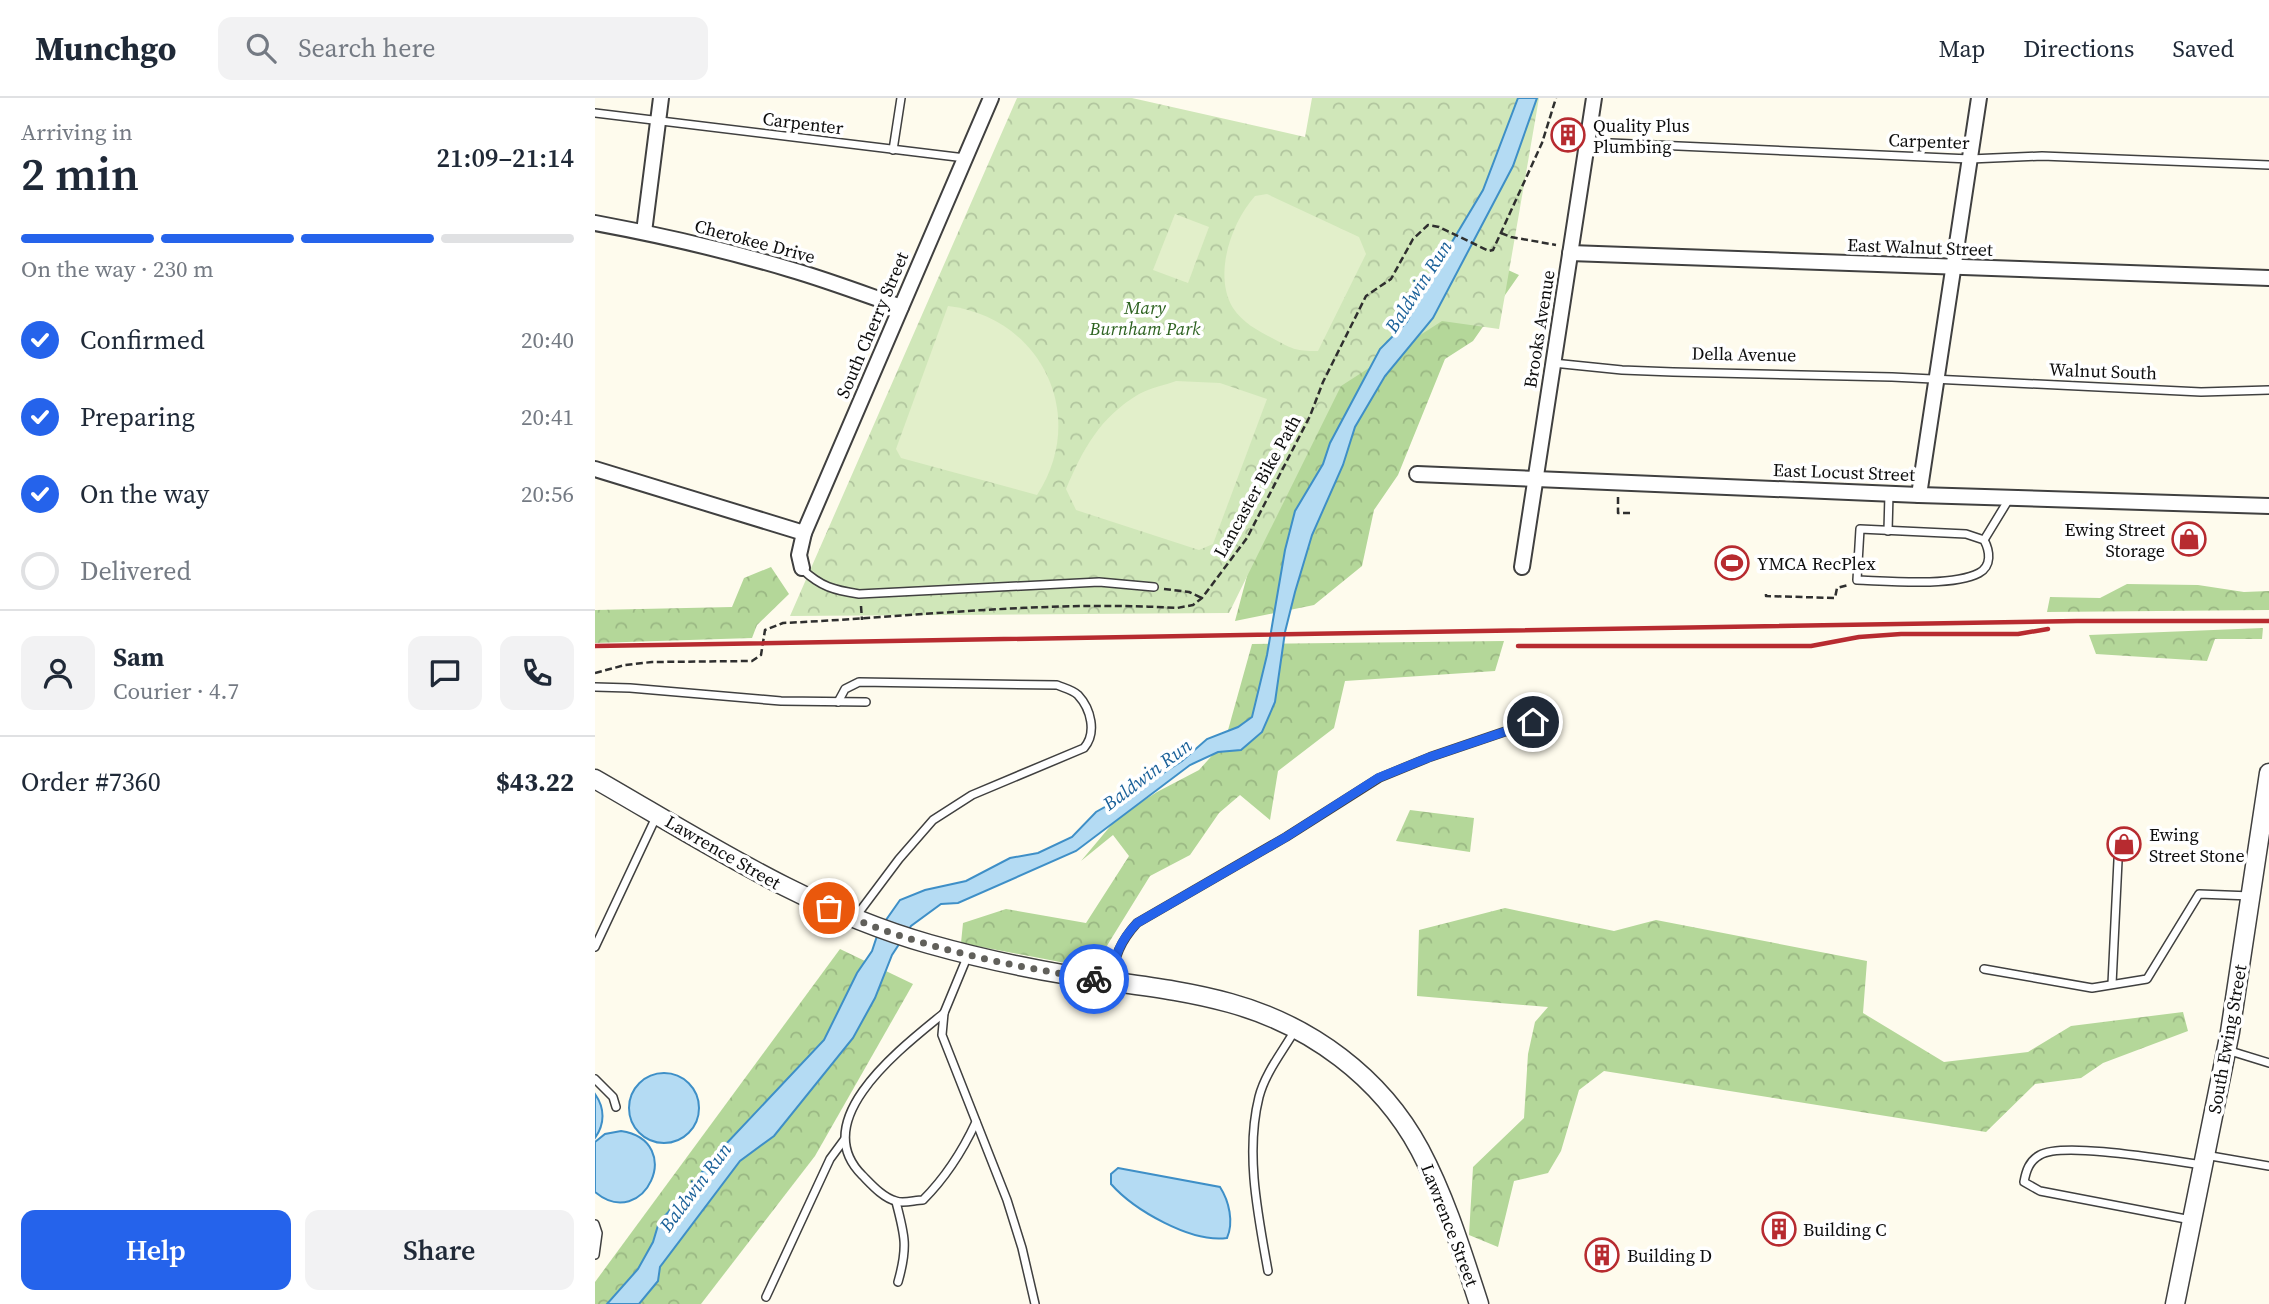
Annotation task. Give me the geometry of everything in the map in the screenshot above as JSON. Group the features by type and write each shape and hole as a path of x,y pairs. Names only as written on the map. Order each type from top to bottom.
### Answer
{"street":[{"path":"644,232 661,98"},
{"name":"South Cherry Street","path":"802,568 799,555 804,533 991,98"},
{"name":"Brooks Avenue","path":"1522,567 1594,98"},
{"path":"1919,495 1979,98"},
{"name":"Cherokee Drive","path":"595,223 644,232 792,270 901,307"},
{"name":"East Walnut Street","path":"1571,250 2269,278"},
{"path":"595,469 804,533"},
{"name":"East Locust Street","path":"1417,474 1919,495 2269,506"},
{"name":"Lawrence Street","path":"595,779 729,858 788,889 861,922 927,944 999,963 1172,990 1230,1003 1296,1029 1349,1063 1382,1095 1420,1148 1439,1189 1479,1304"},
{"name":"South Ewing Street","path":"2175,1304 2227,1050 2265,829 2268,781"}],"lane":[{"path":"893,150 901,98"},
{"name":"Carpenter","path":"595,113 965,158"},
{"name":"Carpenter","path":"1588,142 1970,159 2042,156 2269,165"},
{"name":"Della Avenue","path":"1552,363 1622,370 1892,377 1935,381"},
{"name":"Walnut South","path":"1935,381 2201,391 2269,390"},
{"path":"1888,531 1889,493"},
{"path":"1984,540 2010,496"},
{"path":"1860,529 1966,534 1984,540 1990,550 1988,563 1980,573 1953,579 1857,580 1860,529"},
{"path":"802,568 815,582 835,591 859,594 1099,582 1154,587"},
{"path":"838,702 845,689 859,682 1057,685 1076,693 1084,704 1093,731 1091,741 1084,748 972,795 933,820 899,859 861,922"},
{"path":"595,687 781,701 866,702"},
{"path":"1110,982 1117,951 1137,923 1286,837 1378,778 1533,722"},
{"path":"595,947 657,815"},
{"path":"2112,984 2119,839"},
{"path":"1984,969 2092,988 2147,979 2199,894 2252,896"},
{"path":"968,955 944,1013 942,1035 1007,1199 1035,1304"},
{"path":"766,1297 830,1159 843,1140 848,1118 873,1076 944,1013"},
{"path":"1268,1270 1255,1175 1255,1121 1263,1086 1296,1029"},
{"path":"2227,1050 2269,1063"},
{"path":"595,1079 613,1097 617,1107"},
{"path":"843,1140 852,1165 875,1188 897,1202 923,1200 962,1152 977,1122"},
{"path":"2192,1220 2040,1191 2024,1182 2027,1167 2041,1154 2061,1151 2269,1166"},
{"path":"897,1202 906,1241 905,1258 898,1282"},
{"path":"595,1224 598,1233 595,1255"}],"path":[{"name":"Lancaster Bike Path","path":"1202,598 1247,538 1267,502 1366,296 1391,279 1413,239 1428,225 1439,227 1489,251 1496,246 1542,143 1556,98"},
{"path":"1501,233 1571,250"},
{"path":"1618,498 1618,513 1633,513"},
{"path":"1766,594 1835,598 1837,588 1846,587 1857,580"},
{"path":"1154,587 1189,592 1202,598"},
{"path":"859,594 862,620"},
{"path":"595,673 625,665 652,662 752,661 761,655 764,632 771,626 783,623 1074,607 1186,608 1202,598"}],"green space":[{"name":"Mary Burnham Park","path":"1017,98 1132,98 1305,137 1312,98 1539,98 1499,329 1442,321 1341,386 1229,613 790,616"},
{"path":"1267,194 1359,237 1366,254 1318,351 1294,349 1256,329 1237,313 1227,295 1225,265 1232,235 1246,207 1255,196"},
{"path":"1175,214 1209,227 1188,283 1153,270"},
{"path":"1429,234 1519,275 1473,341 1445,359 1398,475 1374,510 1362,566 1314,605 1235,621 1256,542 1365,317"},
{"path":"948,306 981,314 1008,329 1031,350 1047,375 1056,403 1058,434 1052,465 1037,495 901,458 896,449"},
{"path":"1176,381 1220,383 1267,399 1213,544 1199,550 1076,510 1066,489 1086,447 1114,413 1139,394"},
{"path":"771,567 789,594 757,625 752,638 595,643 595,610 732,607 744,578"},
{"path":"2127,584 2198,585 2244,592 2269,591 2269,610 2047,612 2050,597 2100,598"},
{"path":"2263,628 2262,639 2215,639 2207,661 2096,654 2089,635"},
{"path":"1504,641 1495,671 1345,681 1334,728 1278,771 1270,820 1240,795 1219,813 1190,855 1150,876 1100,957 1081,966 961,943 963,923 1006,909 1086,923 1129,856 1113,835 1081,861 1118,817 1199,770 1225,741 1252,644"},
{"path":"1410,810 1474,818 1470,852 1396,841"},
{"path":"1505,908 1614,931 1656,920 1867,961 1863,1013 1944,1062 2028,1052 2071,1026 2183,1012 2188,1031 2103,1063 2081,1078 2035,1084 1986,1132 1604,1071 1579,1090 1561,1151 1548,1173 1514,1181 1498,1247 1469,1235 1473,1167 1524,1118 1528,1054 1535,1022 1548,1007 1417,996 1419,930"},
{"path":"840,949 913,984 815,1156 701,1304 595,1304 595,1282"}],"water":[{"name":"Baldwin Run","path":"1518,98 1537,98 1513,166 1433,318 1385,376 1355,427 1343,465 1312,535 1285,632 1275,702 1262,732 1241,750 1218,752 1190,765 1076,851 958,903 941,904 911,926 892,955 875,998 853,1038 774,1136 740,1161 660,1267 658,1281 639,1304 607,1304 638,1269 653,1242 659,1222 690,1189 709,1162 824,1040 857,973 872,951 879,930 900,900 925,890 966,881 1010,858 1038,853 1072,837 1096,812 1182,761 1207,739 1238,727 1252,717 1295,511 1323,464 1330,443 1380,349 1407,322 1483,190"},
{"path":"671,1073 684,1079 693,1088 697,1094 697,1122 689,1133 678,1141 657,1143 639,1133 631,1122 629,1101 639,1083 650,1075"},
{"path":"595,1094 603,1116 595,1138"},
{"path":"621,1131 641,1138 652,1151 655,1166 651,1181 642,1193 629,1201 613,1202 595,1192 595,1142 605,1134"},
{"path":"1118,1168 1220,1187 1230,1212 1227,1238 1197,1235 1148,1214 1111,1184 1111,1174"}],"railway":[{"path":"595,646 2077,621 2269,621"},
{"path":"1518,646 1811,646 1859,637 1901,634 2018,634 2048,629"}],"way so far":[{"path":"829,908 869,925 927,944 999,963 1094,979"}],"place":[{"name":"Quality Plus Plumbing","path":"1568,135"},
{"name":"Ewing Street Storage","path":"2189,539"},
{"name":"YMCA RecPlex","path":"1732,563"},
{"name":"Ewing Street Stone","path":"2124,844"},
{"name":"Building C","path":"1779,1229"},
{"name":"Building D","path":"1602,1255"}],"route":[{"path":"1094,979 1110,982 1117,951 1137,923 1286,837 1378,778 1533,722"}]}
